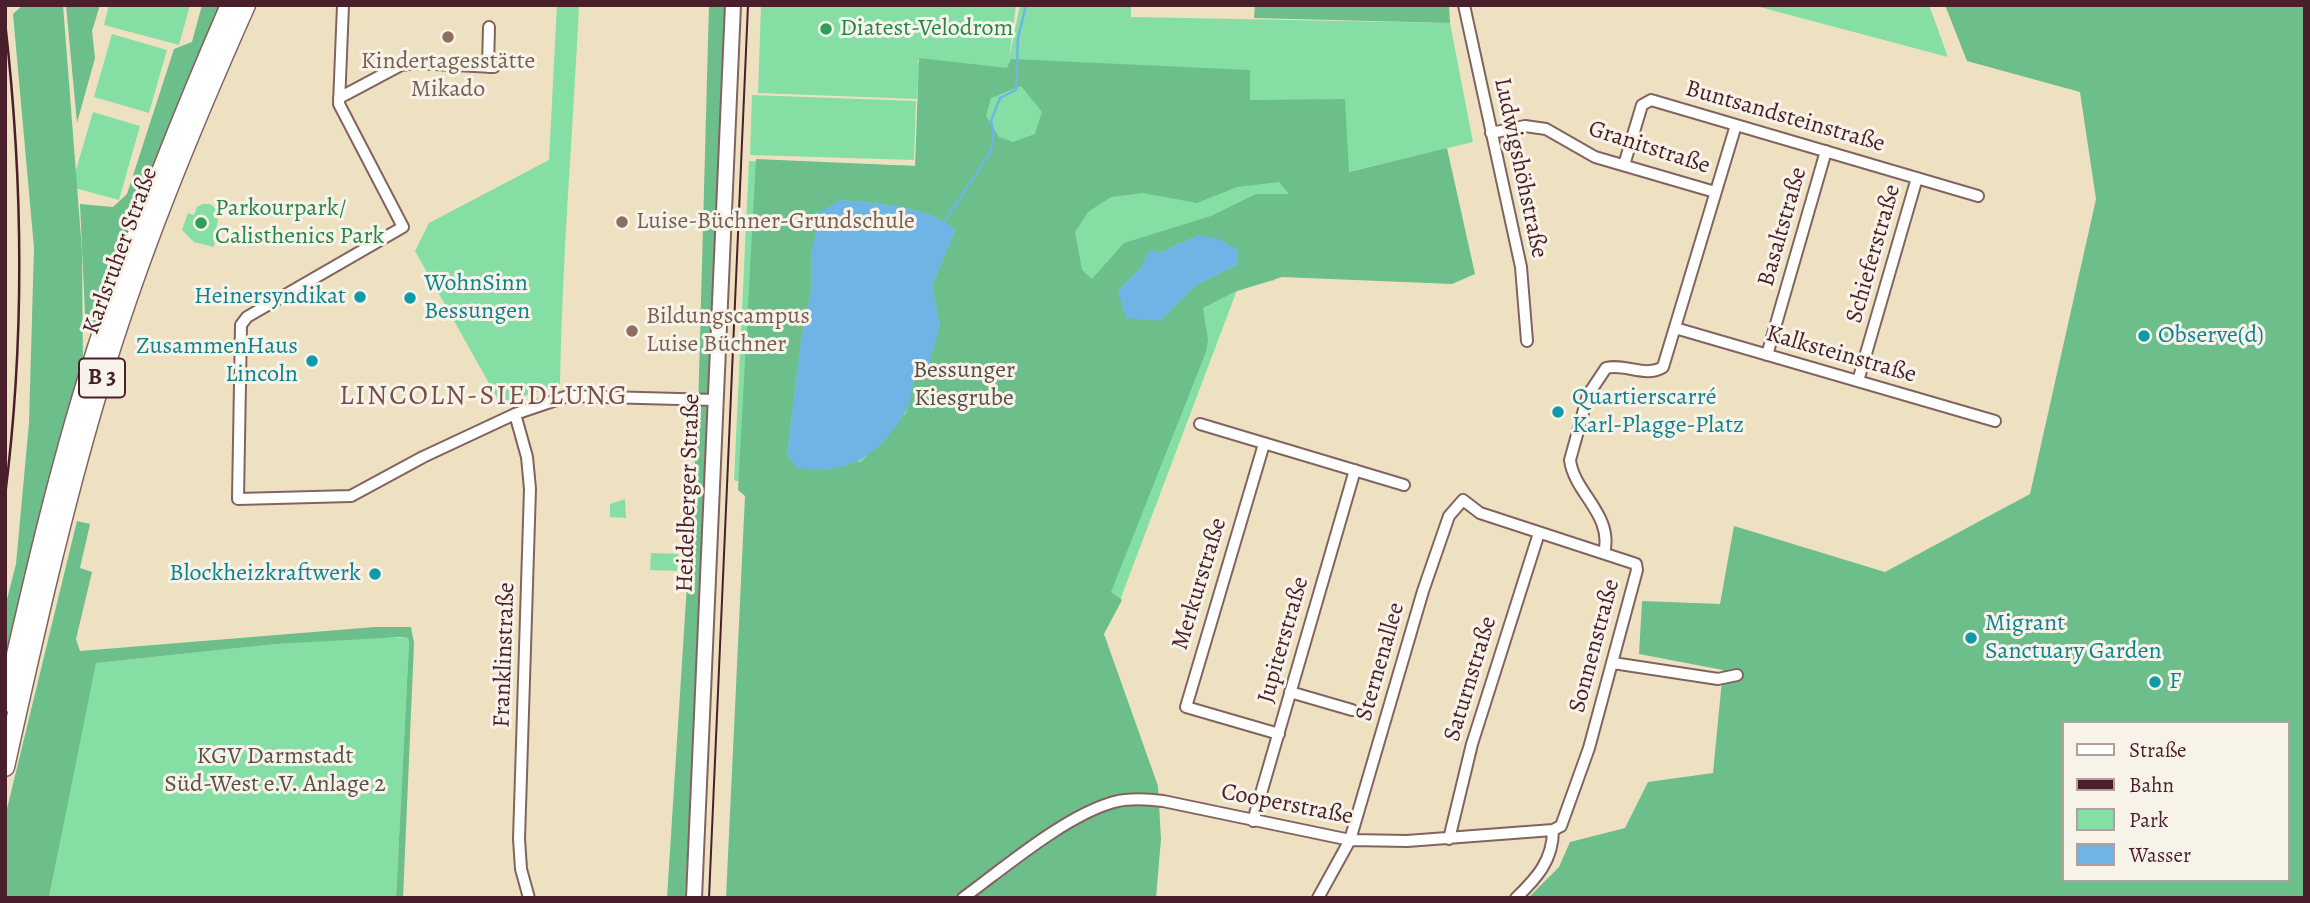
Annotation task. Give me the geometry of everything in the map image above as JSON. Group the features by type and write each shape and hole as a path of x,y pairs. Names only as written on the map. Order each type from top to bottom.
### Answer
{"main road":[{"name":"Karlsruher Straße","path":"5,703 42,545 102,334 174,134 230,5"},
{"name":"Karlsruher Straße","path":"5,767 53,562 99,389 159,213 246,5"}],"street":[{"path":"343,5 339,104 403,227 247,317 241,325 238,499 351,496 423,457 515,414 568,396 715,400"},
{"name":"Heidelberger Straße","path":"694,898 715,400 722,308 733,5"},
{"name":"Ludwigshöhstraße","path":"1464,5 1521,267 1527,341"},
{"path":"339,98 401,65 415,63 491,67 489,27"},
{"name":"Buntsandsteinstraße","path":"1624,165 1645,100 1978,196"},
{"path":"1604,553 1606,544 1603,526 1594,504 1571,469 1570,460 1588,395 1606,369 1626,366 1650,371 1663,367 1735,125"},
{"name":"Granitstraße","path":"1490,133 1525,126 1546,129 1585,153 1715,192"},
{"name":"Basaltstraße","path":"1767,355 1826,151"},
{"name":"Schieferstraße","path":"1858,381 1917,178"},
{"name":"Kalksteinstraße","path":"1675,328 1995,421"},
{"name":"Franklinstraße","path":"515,414 527,457 531,500 519,839 521,869 529,898"},
{"path":"1200,424 1404,485"},
{"name":"Merkurstraße","path":"1264,444 1185,707 1279,734"},
{"name":"Jupiterstraße","path":"1253,821 1355,470"},
{"name":"Sonnenstraße","path":"1464,500 1480,513 1632,561 1637,569 1613,663 1567,814 1561,826 1553,830"},
{"name":"Sternenallee","path":"1318,898 1350,841 1423,591 1449,516 1464,500"},
{"name":"Saturnstraße","path":"1448,839 1472,744 1539,533"},
{"path":"1613,663 1718,679 1737,675"},
{"path":"1290,692 1352,710"},
{"name":"Cooperstraße","path":"963,898 1031,848 1084,815 1114,802 1142,799 1163,801 1350,841 1448,839 1553,830"},
{"path":"1516,898 1542,873 1553,842 1553,830"}],"green space":[{"path":"23,5 63,5 82,251 83,370 43,503 5,669 5,607 16,564 29,423 34,248 13,14"},
{"path":"66,5 100,5 92,31 95,58 77,123"},
{"path":"109,5 190,5 179,45 104,25"},
{"path":"202,5 221,5 154,163 96,324 85,314 80,204 113,207 127,194 174,49 192,42"},
{"path":"557,5 579,5 565,242 560,385 500,403 415,251 429,223 549,160"},
{"path":"709,5 725,5 704,550 685,898 667,898 698,411"},
{"name":"Bessunger Kiesgrube","path":"761,5 1016,5 1009,59 1020,5 1131,5 1131,17 1450,23 1473,142 1348,172 1272,182 1279,182 1291,194 1272,194 1275,280 1237,290 1119,603 734,480 749,161 918,166 919,65 917,99 758,93","holes":["919,58 1005,75 918,63"]},
{"path":"1255,5 1449,5 1450,23 1254,18"},
{"path":"1752,5 1929,5 1948,57"},
{"path":"1945,5 2305,5 2305,898 1528,898 1559,867 1570,842 1625,828 1648,782 1713,773 1723,670 1639,654 1642,601 1720,604 1734,526 1885,572 2030,494 2096,199 2080,92 1967,61"},
{"path":"112,34 167,50 149,113 94,97"},
{"path":"919,58 1007,68 1011,59 1250,70 1250,100 1345,99 1349,172 1447,148 1475,274 1452,284 1282,277 1234,292 1203,308 1208,340 1206,352 1111,592 1122,600 1104,634 1158,786 1161,839 1156,898 726,898 745,496 738,490 756,159 915,166","holes":["1021,86 1042,112 1035,134 1013,142 999,137 986,116 991,98","1279,182 1289,194 1256,194 1211,216 1124,243 1092,279 1082,270 1075,232 1088,212 1111,197 1143,193 1197,203 1237,187","841,200 918,211 933,216 955,231 932,286 940,326 916,373 906,413 861,462 787,455 801,340 811,291 811,253","1199,235 1238,264 1195,286 1160,321 1118,291 1140,269 1150,250 1159,253"]},
{"path":"752,95 916,101 914,160 750,155"},
{"path":"93,112 140,126 119,200 71,187"},
{"name":"Parkourpark/ Calisthenics Park","path":"210,204 219,211 214,247 194,242 182,230 188,213 194,215 197,207"},
{"path":"625,499 626,518 610,517 610,504"},
{"path":"77,521 90,524 80,568 92,572 76,639 80,651 375,627 411,627 414,643 403,898 396,898 409,643 408,638 400,637 276,644 96,663 49,897 52,898 5,898 5,817"},
{"path":"651,553 678,554 677,571 650,570"},
{"name":"KGV Darmstadt Süd-West e.V. Anlage 2","path":"375,637 408,638 409,644 396,898 49,897 95,663 276,644"}],"water":[{"path":"840,200 918,211 933,216 955,231 932,286 940,326 929,365 916,373 906,410 883,442 872,452 846,466 815,470 797,468 787,455 801,340 811,291 811,253 820,212"},
{"path":"1199,235 1219,239 1238,250 1238,264 1195,286 1160,321 1126,318 1118,291 1140,269 1150,250 1159,253"}],"waterway":[{"path":"946,220 991,151 994,133 991,121 1000,98 1016,90 1018,38 1026,5"}],"tram line":[{"path":"709,898 748,5"}],"railway":[{"path":"5,22 15,140 19,259 16,378 5,496"}],"place":[{"name":"Diatest-Velodrom","path":"826,29"},
{"name":"Kindertagesstätte Mikado","path":"448,37"},
{"name":"Luise-Büchner-Grundschule","path":"622,222"},
{"name":"Parkourpark/ Calisthenics Park","path":"201,223"},
{"name":"Heinersyndikat","path":"360,297"},
{"name":"WohnSinn Bessungen","path":"410,298"},
{"name":"Bildungscampus Luise Büchner","path":"632,331"},
{"name":"Observe(d)","path":"2144,336"},
{"name":"ZusammenHaus Lincoln","path":"312,361"},
{"name":"Quartierscarré Karl-Plagge-Platz","path":"1558,412"},
{"name":"Blockheizkraftwerk","path":"375,574"},
{"name":"Migrant Sanctuary Garden","path":"1971,638"},
{"name":"F","path":"2155,682"}],"district":[{"name":"LINCOLN-SIEDLUNG","path":"484,397"}]}
